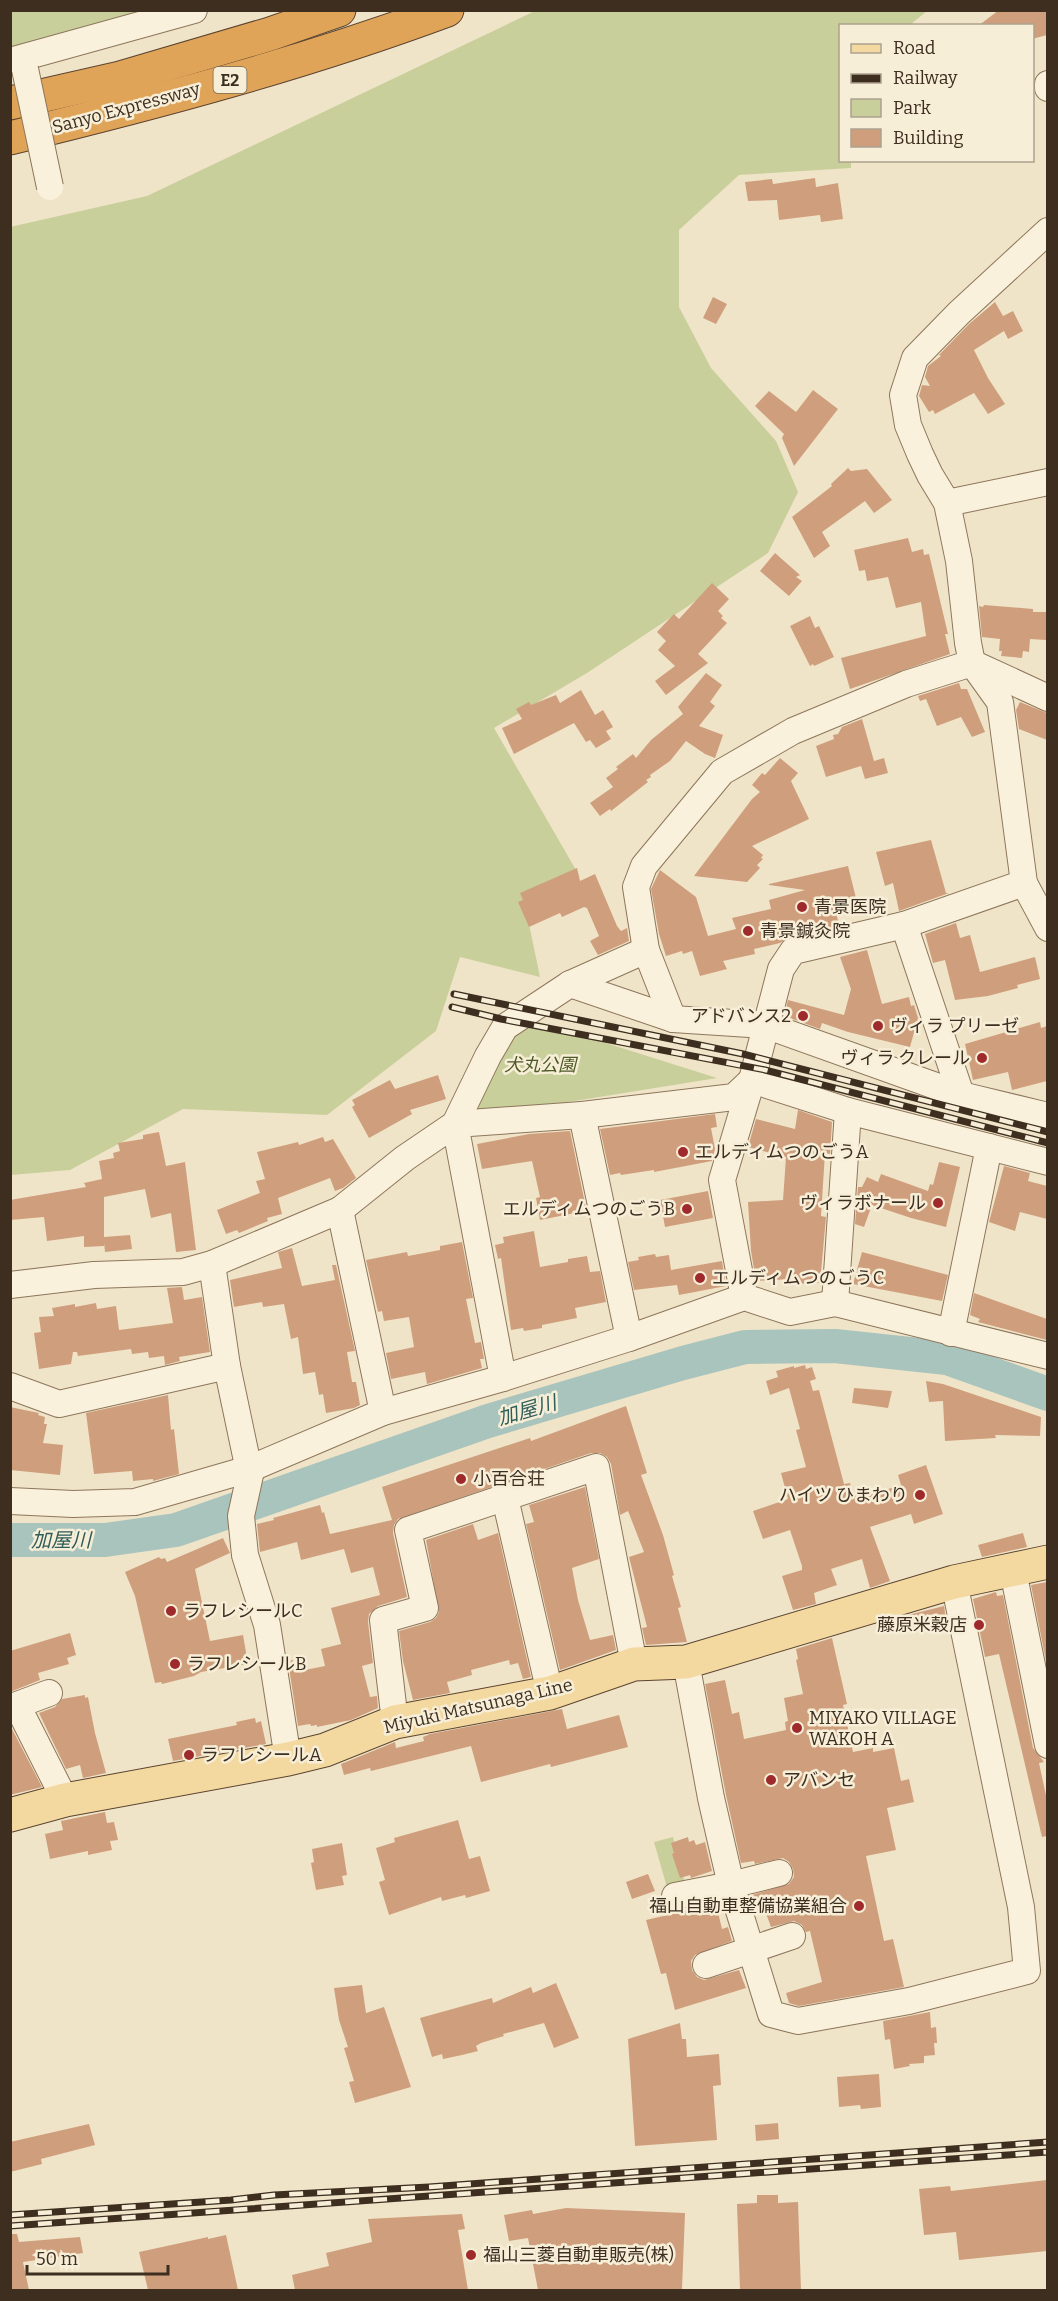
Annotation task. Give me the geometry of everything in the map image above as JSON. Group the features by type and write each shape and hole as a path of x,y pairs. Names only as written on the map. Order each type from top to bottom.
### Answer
{"highway":[{"name":"Sanyo Expressway","path":"10,103 120,78 270,34 339,10"},
{"name":"Sanyo Expressway","path":"10,138 130,109 289,63 447,10"}],"main road":[{"name":"Miyuki Matsunaga Line","path":"10,1815 65,1800 288,1759 325,1750 395,1722 550,1693 634,1664 686,1662 954,1582 1047,1562"}],"street":[{"path":"50,187 19,62 194,10"},
{"path":"1047,231 959,313 915,358 903,395 908,424 930,475 947,503 959,561 972,663 1000,702 1024,884 1047,928"},
{"path":"947,503 1047,482"},
{"path":"673,1019 646,951 636,887 644,867 722,772 793,731 906,684 972,663 1047,698"},
{"path":"744,1296 722,1180 752,1080 781,969 793,951 904,924 1024,884"},
{"path":"904,924 961,1095"},
{"path":"10,1286 94,1275 183,1272 212,1264 340,1210 405,1158 455,1124 488,1056 505,1027 570,984 646,951"},
{"path":"570,984 673,1019 765,1025 961,1095 1047,1116"},
{"path":"752,1080 848,1111 1047,1162"},
{"path":"455,1124 582,1115 734,1097 752,1080"},
{"path":"835,1303 848,1111"},
{"path":"582,1115 629,1338"},
{"path":"455,1124 503,1378"},
{"path":"951,1333 989,1147"},
{"path":"340,1210 383,1412"},
{"path":"212,1264 227,1366 250,1472 241,1516 244,1555 267,1625 288,1759"},
{"path":"10,1501 73,1504 135,1502 250,1472 383,1412 503,1378 629,1338 744,1296 790,1312 835,1303 1047,1356"},
{"path":"10,1386 58,1404 227,1366"},
{"path":"395,1722 383,1620 425,1608 408,1530 596,1467 634,1664"},
{"path":"505,1498 550,1693"},
{"path":"1013,1571 1047,1745"},
{"path":"686,1662 711,1798 731,1885 771,2014 798,2021 909,2001 1027,1971 1021,1907 954,1582"},
{"path":"49,1693 17,1705 65,1800"},
{"path":"675,1896 779,1873"},
{"path":"706,1965 792,1936"}],"green space":[{"path":"11,11 207,11 165,25 11,58"},
{"path":"535,11 927,11 911,24 839,24 839,162 851,162 851,168 739,175 679,230 679,307 711,368 776,441 798,492 768,553 587,673 494,728 576,870 523,895 540,977 460,957 436,1031 327,1115 183,1109 70,1170 11,1175 10,227 147,196"},
{"name":"犬丸公園","path":"533,1020 717,1078 481,1116 473,1108 505,1042"},
{"path":"673,1837 686,1887 668,1891 654,1842"}],"building":[{"path":"999,10 1047,10 1047,35 1034,38 1034,24 981,24"},
{"path":"815,178 816,187 838,183 843,219 821,222 820,215 779,220 777,200 748,201 745,182 772,179 773,184"},
{"path":"713,297 727,304 716,324 703,318"},
{"path":"995,302 1003,316 1013,311 1023,331 1008,339 1004,331 974,350 1005,404 988,414 974,393 935,414 933,410 929,412 919,396 922,385 930,386 925,377 928,366 941,356 939,355 969,324"},
{"path":"813,390 838,409 794,466 782,438 784,434 755,406 769,391 796,412"},
{"path":"848,468 851,471 867,469 892,500 874,513 865,501 822,532 830,546 814,558 792,517 832,486 831,484"},
{"path":"908,538 912,552 923,549 924,555 929,554 948,634 945,634 950,654 850,689 841,658 926,636 921,602 896,608 888,577 867,581 865,570 859,571 854,550"},
{"path":"775,553 800,575 796,577 802,581 789,596 760,571"},
{"path":"712,583 729,599 718,611 727,623 698,654 708,663 666,695 655,681 675,666 658,650 666,641 657,632 674,614 679,619"},
{"path":"979,606 1047,612 1046,640 1030,639 1029,652 1023,651 1022,658 1001,656 1000,639 982,637"},
{"path":"810,616 815,628 819,626 834,657 814,666 813,664 810,666 790,626"},
{"path":"706,673 722,685 710,702 715,706 699,726 723,735 715,758 686,741 670,761 650,775 651,777 646,780 648,782 611,811 610,809 600,816 590,803 613,787 606,778 633,754 636,758 651,740 683,714 678,707"},
{"path":"959,683 961,689 967,689 985,732 972,737 961,717 937,726 926,699 920,701 918,696"},
{"path":"581,690 595,715 603,710 613,727 606,731 611,739 596,748 590,740 586,742 574,723 514,754 502,728 522,719 516,709 529,702 531,705 556,695 560,703"},
{"path":"1020,702 1047,713 1047,740 1019,729 1016,710"},
{"path":"862,719 874,761 884,758 888,773 865,779 861,766 826,777 816,746 834,739 833,735 838,734 842,727"},
{"path":"780,758 798,773 791,781 809,819 752,846 763,855 761,858 763,859 757,865 760,868 747,882 694,876 752,799 760,792 752,785 762,773 765,775"},
{"path":"931,840 946,893 949,893 899,911 893,883 885,886 876,852"},
{"path":"848,866 856,898 834,904 839,925 790,936 780,943 754,949 755,954 723,961 727,969 700,976 692,951 683,954 682,951 666,956 659,934 651,889 660,870 696,897 708,936 736,929 732,918 771,909 769,900 805,890 769,884"},
{"path":"577,868 580,881 595,874 617,926 621,931 627,928 629,941 598,955 590,941 599,936 587,908 584,907 562,917 560,913 529,927 518,902 523,900 520,893"},
{"path":"956,923 960,938 970,935 980,972 1035,957 1040,979 988,996 955,1000 945,960 933,963 925,934"},
{"path":"867,950 882,1004 909,997 911,1006 914,1005 918,1018 910,1047 848,1032 822,1023 820,1029 784,1016 788,1000 844,1015 851,989 840,957"},
{"path":"1040,1022 1041,1028 1047,1026 1047,1081 1012,1090 1008,1072 973,1080 965,1044"},
{"path":"438,1075 446,1099 410,1110 412,1114 369,1138 352,1107 355,1105 352,1100 390,1080 395,1089"},
{"path":"798,1110 832,1122 830,1154 825,1153 821,1216 826,1217 820,1283 790,1284 790,1279 756,1281 751,1251 748,1202 783,1200 786,1157 748,1147 756,1119 795,1129"},
{"path":"715,1114 717,1127 711,1128 715,1149 712,1161 654,1172 654,1170 610,1175 600,1129"},
{"path":"570,1131 586,1208 579,1209 580,1212 540,1220 536,1198 540,1197 532,1161 482,1169 477,1144 529,1134"},
{"path":"159,1132 166,1166 185,1162 196,1250 176,1252 171,1213 151,1218 145,1189 104,1197 104,1237 130,1235 132,1249 105,1252 104,1243 104,1246 84,1247 84,1236 47,1241 44,1217 10,1220 10,1200 86,1187 84,1183 102,1179 99,1161 114,1158 113,1153 120,1151 118,1143 143,1139 143,1135"},
{"path":"323,1137 325,1142 333,1139 356,1178 335,1191 330,1178 278,1198 282,1214 267,1218 268,1221 239,1233 237,1230 226,1234 217,1210 260,1193 256,1181 265,1179 257,1152 298,1142 299,1145"},
{"path":"939,1162 960,1167 946,1227 872,1205 864,1227 855,1224 858,1187 862,1187 867,1177 878,1182 881,1174 928,1191 930,1184 933,1185"},
{"path":"1004,1166 1030,1173 1028,1181 1047,1186 1047,1219 1020,1212 1015,1231 989,1222"},
{"name":"エルディムつのごうB","path":"708,1191 713,1218 665,1227 660,1200"},
{"path":"534,1231 540,1267 587,1256 590,1272 600,1271 606,1302 575,1308 577,1318 542,1325 542,1328 524,1331 523,1328 511,1330 501,1258 498,1259 495,1245 504,1243 503,1237"},
{"path":"462,1242 473,1298 466,1299 475,1343 481,1342 484,1359 480,1359 482,1368 427,1384 425,1372 391,1379 386,1353 414,1347 409,1317 384,1321 382,1311 378,1312 366,1260 407,1252 408,1256 440,1250 440,1246"},
{"path":"292,1248 302,1286 335,1280 332,1265 336,1265 355,1351 347,1352 352,1382 356,1382 360,1405 354,1408 326,1413 323,1394 319,1395 315,1372 303,1374 298,1337 291,1339 284,1304 263,1307 262,1302 234,1307 230,1280 282,1268 278,1252"},
{"path":"862,1252 948,1275 942,1301 853,1284"},
{"path":"655,1254 656,1257 669,1255 671,1270 722,1261 726,1286 679,1295 677,1285 634,1290 628,1262 639,1260 638,1257"},
{"path":"182,1287 184,1300 202,1297 210,1352 179,1357 180,1361 165,1365 164,1356 149,1358 148,1352 132,1354 131,1349 78,1356 77,1352 73,1352 71,1364 39,1369 34,1333 41,1332 39,1317 54,1316 52,1308 96,1303 97,1309 116,1306 119,1330 173,1323 167,1288"},
{"path":"974,1293 1047,1319 1047,1340 978,1322 980,1319 970,1315"},
{"path":"805,1365 806,1369 812,1367 816,1379 810,1381 813,1391 819,1390 844,1484 850,1483 853,1495 858,1493 859,1498 901,1485 898,1475 926,1465 943,1514 914,1524 911,1514 870,1527 890,1581 870,1588 862,1559 831,1569 837,1585 814,1593 816,1604 793,1610 782,1576 802,1570 802,1566 790,1530 763,1539 753,1511 788,1499 781,1473 806,1467 796,1430 800,1429 789,1388 770,1395 766,1381 778,1377 776,1371"},
{"path":"926,1381 943,1384 1041,1417 1040,1436 995,1435 996,1438 945,1441 943,1401 929,1402"},
{"path":"854,1388 892,1391 888,1408 852,1403"},
{"path":"168,1395 171,1430 174,1429 179,1474 153,1481 153,1479 133,1481 132,1471 94,1474 86,1413"},
{"path":"626,1406 647,1473 641,1475 663,1535 674,1575 672,1576 681,1607 678,1608 687,1642 646,1645 642,1628 647,1627 629,1557 644,1552 628,1511 620,1515 611,1464 607,1457 600,1453 591,1453 398,1519 393,1533 407,1597 378,1606 369,1614 373,1663 362,1666 370,1697 377,1696 378,1708 351,1720 317,1727 317,1725 311,1726 310,1724 298,1726 288,1661 293,1660 295,1672 325,1666 321,1649 341,1644 331,1608 380,1595 373,1567 351,1573 344,1549 301,1560 297,1542 260,1552 257,1524 320,1505 330,1534 392,1520 382,1487 530,1438 531,1441"},
{"path":"10,1407 39,1413 38,1415 45,1417 44,1424 47,1424 43,1443 63,1445 60,1475 10,1470"},
{"path":"585,1487 599,1559 572,1568 578,1600 590,1640 613,1635 616,1650 560,1670 526,1524 534,1522 529,1505"},
{"path":"473,1524 478,1540 498,1533 531,1677 523,1679 518,1663 510,1665 509,1660 471,1670 472,1675 447,1682 450,1693 413,1700 403,1661 399,1631 430,1622 439,1612 426,1540"},
{"path":"1023,1533 1027,1547 982,1557 978,1545"},
{"path":"223,1538 230,1553 195,1569 210,1641 243,1635 248,1664 201,1672 162,1684 161,1682 155,1683 135,1596 125,1572 159,1557 165,1558 167,1562"},
{"path":"1047,1582 1047,1666 1031,1585"},
{"path":"996,1592 997,1596 1003,1595 1033,1748 1044,1762 1039,1763 1047,1800 1047,1836 1042,1837 999,1654 985,1657 973,1599"},
{"path":"944,1606 946,1620 907,1629 904,1616"},
{"path":"70,1633 76,1655 67,1658 69,1664 38,1673 40,1680 10,1692 10,1651"},
{"path":"832,1638 847,1704 843,1705 853,1752 873,1748 873,1752 894,1748 901,1781 909,1779 914,1802 887,1808 896,1850 866,1856 884,1941 893,1939 904,1987 799,2006 789,2003 786,1993 822,1982 810,1931 806,1932 802,1925 794,1921 771,1927 764,1908 757,1910 752,1895 789,1884 794,1877 793,1869 783,1858 755,1864 754,1861 741,1863 705,1684 725,1680 732,1714 739,1712 744,1739 786,1730 785,1722 788,1721 784,1698 803,1694 796,1649"},
{"path":"85,1695 85,1698 88,1697 106,1773 83,1778 80,1765 66,1769 39,1713 55,1707 62,1699"},
{"path":"562,1709 567,1729 619,1715 628,1747 481,1782 471,1746 371,1771 370,1768 344,1775 341,1764 395,1742 396,1748 424,1741 423,1737 430,1734"},
{"path":"255,1718 256,1723 261,1721 266,1744 173,1761 168,1739 237,1725 236,1722"},
{"path":"10,1725 42,1787 10,1795"},
{"path":"105,1812 107,1823 114,1822 118,1840 110,1841 112,1850 88,1855 88,1851 50,1859 45,1834 63,1830 61,1821"},
{"path":"458,1820 469,1859 480,1856 490,1891 466,1898 465,1895 442,1901 441,1897 389,1915 379,1882 385,1880 376,1848 395,1842 394,1838"},
{"path":"688,1837 689,1842 694,1840 696,1845 705,1842 712,1871 691,1878 690,1875 680,1878 671,1843"},
{"path":"342,1843 347,1875 342,1876 344,1885 316,1890 311,1863 314,1862 312,1849"},
{"path":"648,1874 655,1891 632,1899 626,1882"},
{"path":"716,1904 722,1929 728,1927 732,1941 695,1955 691,1961 692,1970 697,1977 704,1980 739,1970 746,1988 675,2010 666,1973 661,1974 646,1920"},
{"path":"556,1983 579,2038 554,2048 544,2023 503,2034 504,2036 481,2043 476,2046 478,2051 443,2059 442,2054 432,2057 420,2018 492,1998 493,2003 531,1987 533,1993"},
{"path":"362,1985 366,2013 384,2007 411,2087 355,2103 349,2082 354,2081 344,2048 348,2047 339,2020 334,1988"},
{"path":"930,2012 931,2028 936,2027 935,2055 924,2056 924,2063 909,2064 910,2066 894,2069 890,2039 885,2040 883,2021"},
{"path":"680,2023 682,2039 686,2039 687,2057 719,2054 721,2085 713,2086 717,2140 635,2146 628,2039"},
{"path":"879,2074 881,2107 861,2109 860,2105 839,2107 837,2077"},
{"path":"778,2123 779,2139 756,2141 755,2125"},
{"path":"89,2124 95,2145 41,2159 42,2164 10,2172 10,2142"},
{"path":"1047,2180 1047,2251 959,2260 956,2232 924,2235 919,2189 950,2186 951,2191"},
{"path":"757,2195 778,2195 778,2203 798,2202 801,2290 740,2290 737,2204 757,2203"},
{"path":"566,2208 685,2213 682,2290 538,2290 528,2238 509,2241 504,2215 532,2210 533,2214"},
{"path":"462,2214 465,2229 458,2230 468,2290 295,2290 292,2275 329,2266 326,2253 372,2242 368,2219"},
{"path":"10,2234 17,2234 19,2242 80,2237 83,2253 23,2262 29,2290 10,2290"},
{"path":"226,2235 238,2290 148,2290 139,2252"}],"waterway":[{"name":"加屋川","path":"10,1540 105,1540 176,1530 488,1421 745,1347 835,1346 947,1358 1048,1394"}],"railway":[{"path":"454,994 743,1054 1048,1132"},
{"path":"452,1007 501,1019 765,1070 1048,1143"},
{"path":"10,2215 1048,2142"},
{"path":"10,2226 1048,2152"}],"place":[{"name":"青景医院","path":"802,907"},
{"name":"青景鍼灸院","path":"748,931"},
{"name":"アドバンス2","path":"803,1016"},
{"name":"ヴィラ プリーゼ","path":"878,1026"},
{"name":"ヴィラ クレール","path":"982,1058"},
{"name":"エルディムつのごうA","path":"683,1152"},
{"name":"ヴィラボナール","path":"938,1203"},
{"name":"エルディムつのごうB","path":"687,1209"},
{"name":"エルディムつのごうC","path":"700,1278"},
{"name":"小百合荘","path":"461,1479"},
{"name":"ハイツ ひまわり","path":"920,1495"},
{"name":"ラフレシールC","path":"171,1611"},
{"name":"藤原米穀店","path":"979,1625"},
{"name":"ラフレシールB","path":"175,1664"},
{"name":"MIYAKO VILLAGE WAKOH A","path":"797,1728"},
{"name":"ラフレシールA","path":"189,1755"},
{"name":"アバンセ","path":"771,1780"},
{"name":"福山自動車整備協業組合","path":"859,1906"},
{"name":"福山三菱自動車販売(株)","path":"471,2255"}]}
